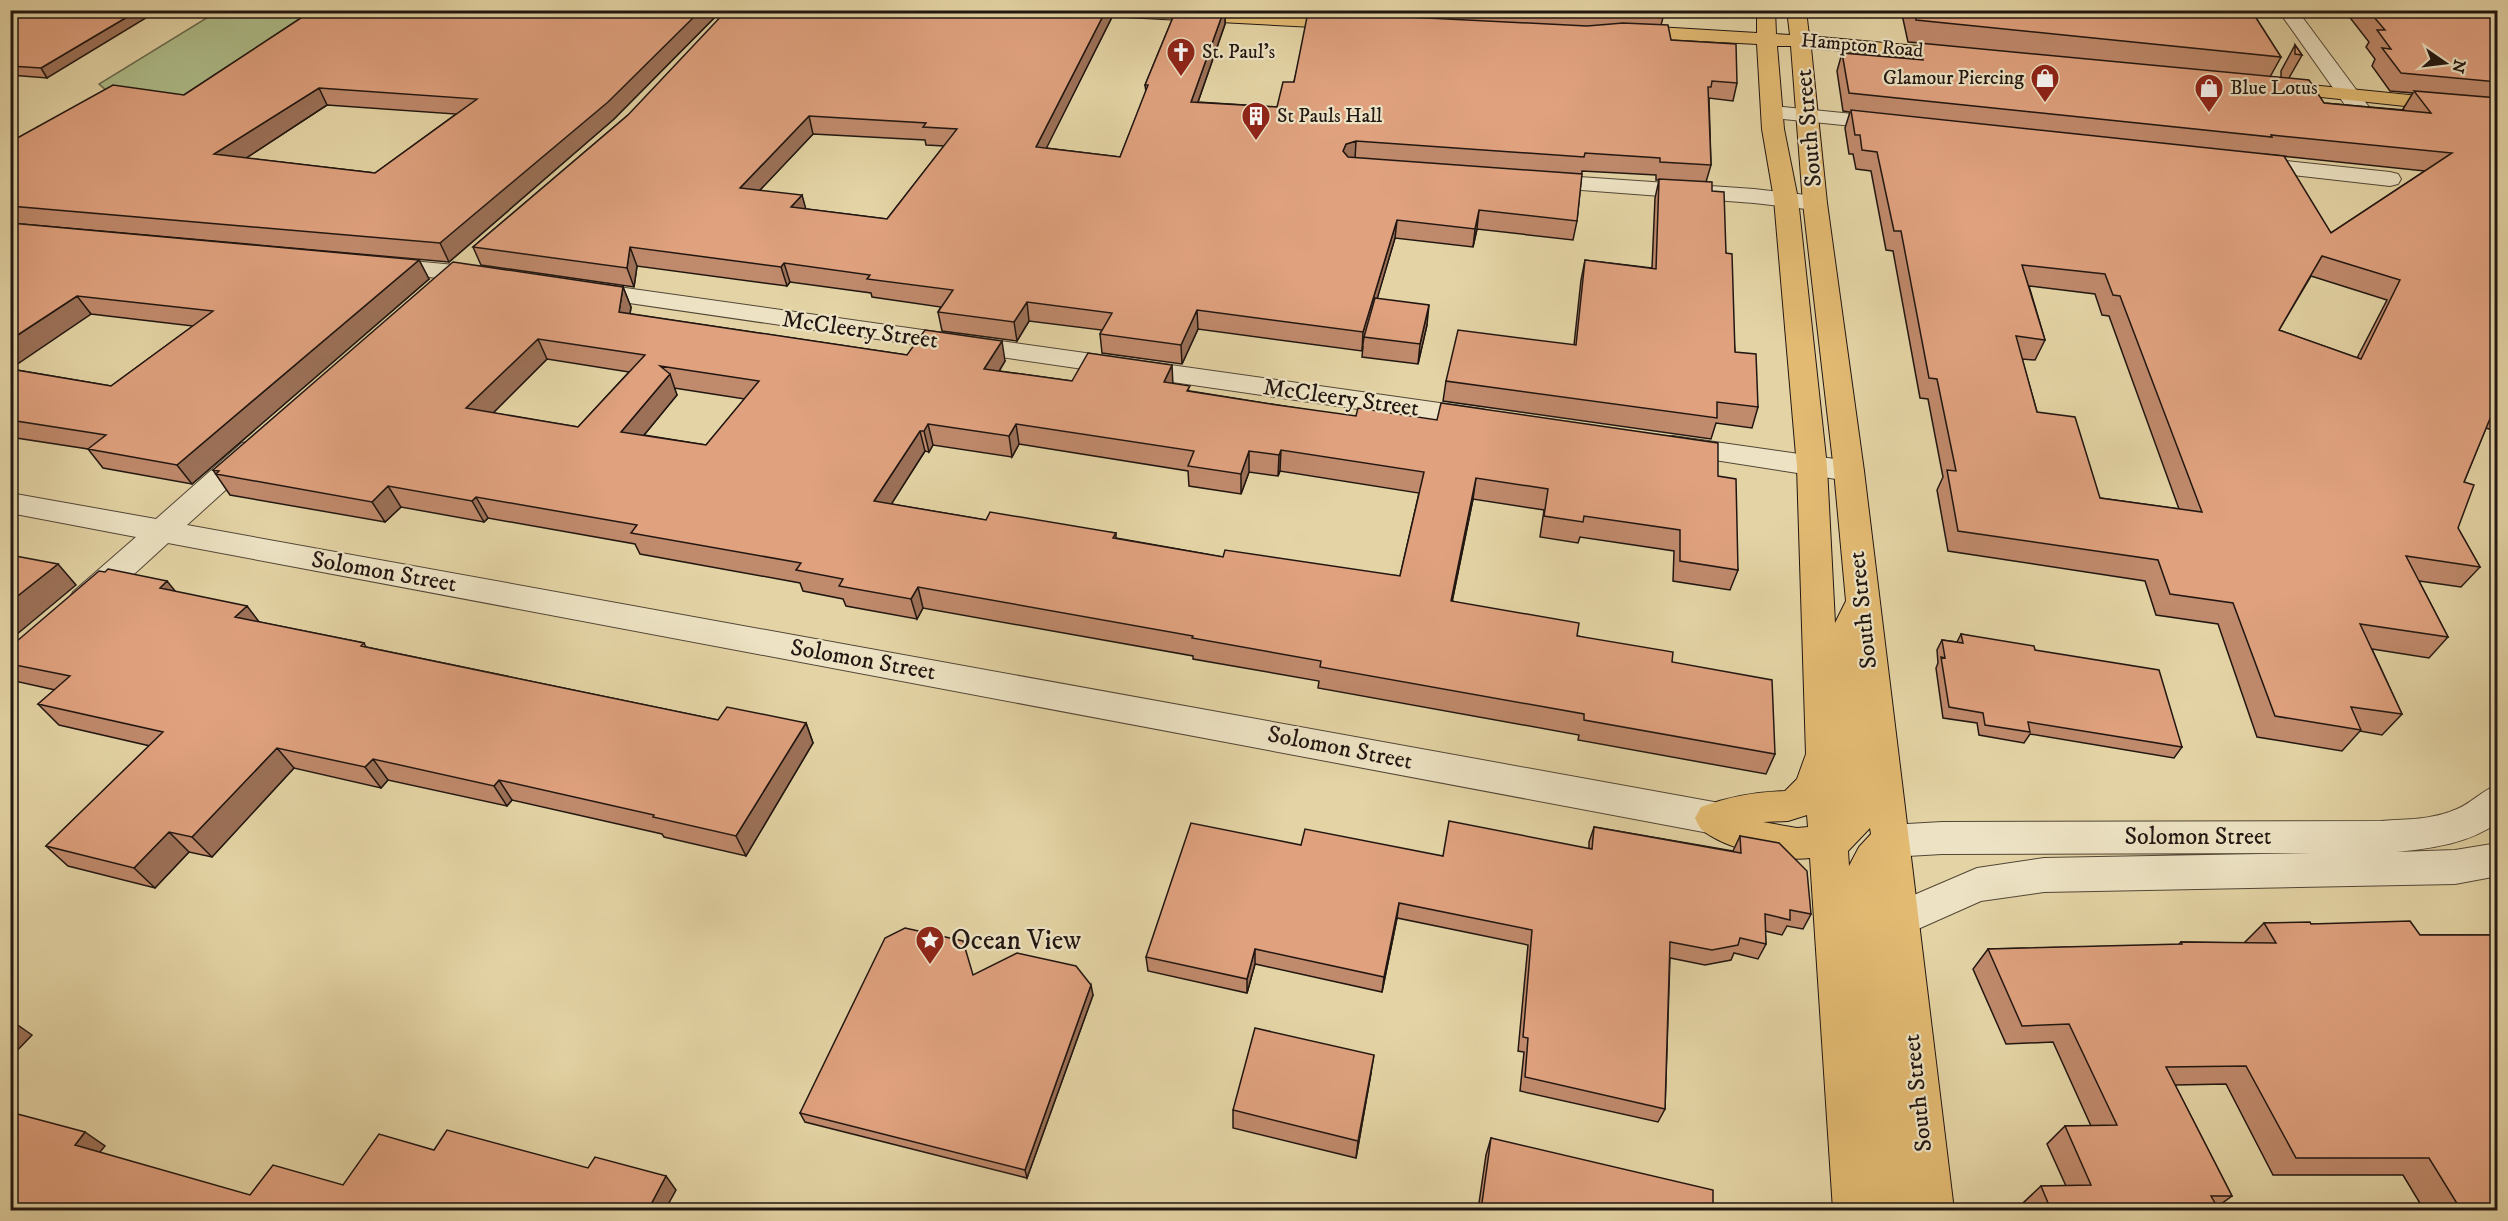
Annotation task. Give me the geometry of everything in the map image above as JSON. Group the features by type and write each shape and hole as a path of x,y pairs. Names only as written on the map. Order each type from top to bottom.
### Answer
{"main road":[{"path":"1105,10 1373,24"},
{"name":"South Street","path":"1766,10 1772,112 1778,166 1801,201 1849,471 1931,1210"},
{"name":"South Street","path":"1796,10 1808,115 1801,201 1823,751 1835,830 1831,888 1856,1210"},
{"name":"Hampton Road","path":"1602,35 1621,43 1767,45 1978,64"},
{"path":"2253,90 2354,101 2498,123"},
{"path":"2354,101 2498,110"},
{"path":"1767,823 1797,844 1855,820 1858,806 1844,649 1853,617 1862,602"},
{"path":"1714,818 1744,834 1767,823 1803,798 1816,780 1823,751"},
{"path":"1767,823 1820,873 1831,888"},
{"path":"1835,830 1890,841"},
{"path":"1890,841 1878,849 1872,858 1865,878 1863,897 1890,1210"}],"street":[{"path":"2287,10 2354,101"},
{"path":"1772,112 1916,127"},
{"path":"2233,162 2390,179"},
{"path":"1520,179 1801,201"},
{"path":"426,298 483,249"},
{"path":"363,263 516,280"},
{"name":"McCleery Street","path":"563,287 1508,422"},
{"path":"62,619 131,560 159,531 272,432"},
{"path":"1649,442 1849,471"},
{"name":"Solomon Street","path":"10,503 1714,818"},
{"name":"Solomon Street","path":"1890,841 1954,837 2380,837 2437,832 2472,820 2498,800"},
{"name":"Solomon Street","path":"1900,919 1977,885 2044,875 2455,867 2498,859"}],"green space":[{"path":"218,11 336,11 201,105 115,98 99,84"}],"building":[{"path":"10,10 139,10 41,68 10,66"},
{"path":"313,10 701,10 608,102 440,243 10,206 10,142 113,85 184,95","holes":["319,88 477,99 375,173 214,154"]},
{"path":"727,10 1106,10 1036,147 1120,157 1148,85 1145,85 1176,10 1224,10 1191,102 1277,107 1283,82 1294,82 1308,12 1587,26 1623,23 1668,25 1671,40 1736,44 1737,83 1712,81 1711,87 1708,87 1711,165 1660,162 1660,158 1585,153 1584,157 1356,141 1346,144 1343,151 1348,157 1582,174 1577,221 1479,210 1475,229 1397,220 1363,332 1197,310 1181,345 1100,334 1112,313 1027,302 1014,322 938,312 953,290 867,279 870,275 784,263 781,267 630,247 627,268 473,247 628,115","holes":["809,116 926,123 923,127 957,129 887,219 791,207 802,195 740,188"]},
{"path":"1914,10 2251,10 2281,57 1916,20"},
{"path":"2368,10 2498,10 2498,82 2401,73 2382,48 2391,49 2377,30 2385,30"},
{"path":"1919,43 2309,80 2324,103 2431,113 2414,91 2498,98 2498,405 2496,404 2464,482 2474,485 2458,528 2480,567 2406,556 2448,637 2360,624 2402,714 2351,707 2361,730 2275,716 2233,603 2170,594 2158,560 1958,531 1947,470 1956,471 1937,379 1929,378 1901,231 1894,231 1877,152 1862,150 1860,135 1855,135 1851,110 2284,156 2331,233 2452,153 2271,135 2272,137 1849,93 1842,53 1923,60","holes":["2322,256 2400,280 2361,359 2279,330","2022,265 2105,274 2113,295 2120,296 2202,512 2100,498 2075,417 2037,412 2016,336 2045,340"]},
{"path":"2295,45 2302,55 2295,54"},
{"path":"1659,179 1712,182 1712,191 1724,192 1726,253 1732,254 1735,352 1756,354 1758,407 1717,402 1717,418 1446,381 1458,330 1576,345 1585,260 1656,269"},
{"path":"10,223 419,260 177,465 88,449 106,435 10,420 10,369 111,386 213,311 77,296 10,340"},
{"path":"453,262 623,287 619,312 907,355 925,330 1002,341 984,369 1072,381 1088,353 1172,365 1164,382 1190,386 1187,391 1277,405 1356,416 1358,408 1437,420 1441,403 1718,443 1718,476 1736,479 1738,570 1680,561 1680,530 1584,516 1583,522 1544,516 1548,489 1476,478 1451,601 1579,623 1577,636 1673,652 1672,662 1772,680 1775,754 1584,720 1584,714 1320,667 1321,661 1192,638 1193,636 918,587 911,599 839,586 843,579 796,570 801,563 631,533 637,525 476,497 472,501 388,486 372,502 216,474 219,471 213,470","holes":["538,339 645,355 578,427 466,408","660,366 759,381 706,445 621,432 670,374","928,424 1009,436 1016,424 1194,451 1188,466 1241,474 1249,451 1279,455 1281,450 1424,472 1400,576 1225,550 1223,557 1113,538 1116,533 990,512 986,520 874,501 920,431 924,431"]},
{"path":"1375,298 1429,305 1420,344 1364,337"},
{"path":"10,555 58,564 10,602"},
{"path":"108,569 167,581 160,588 247,606 235,617 364,643 361,646 718,720 727,707 806,723 736,836 499,780 494,786 373,759 365,767 277,748 192,837 169,832 134,868 46,846 163,732 38,704 70,676 10,664 10,647 99,571 105,572"},
{"path":"1961,634 2034,646 2035,650 2159,670 2182,747 2028,722 2030,732 1985,725 1983,713 1949,707 1941,657 1945,658 1942,640 1963,643"},
{"path":"1449,821 1592,849 1594,827 1741,853 1740,836 1779,843 1807,871 1811,914 1790,910 1790,920 1765,914 1766,944 1740,938 1738,945 1712,950 1670,942 1665,1109 1525,1077 1528,1038 1523,1037 1532,930 1399,903 1384,977 1255,949 1247,979 1146,957 1191,823 1301,845 1305,829 1443,856"},
{"path":"2410,921 2420,935 2498,935 2498,1098 2492,1098 2498,1106 2498,1210 2461,1210 2429,1158 2296,1158 2246,1066 2166,1067 2232,1196 2211,1196 2219,1210 2051,1210 2041,1186 2091,1185 2065,1126 2117,1125 2069,1024 2022,1026 1988,949 2182,944 2181,942 2276,943 2264,923"},
{"path":"905,928 963,941 973,975 1017,953 1076,966 1091,985 1025,1170 800,1113 885,938"},
{"path":"1255,1028 1374,1055 1358,1141 1233,1110"},
{"path":"10,1112 85,1132 75,1145 250,1195 273,1165 343,1185 379,1134 434,1150 447,1130 588,1168 595,1157 666,1176 648,1210 10,1210"},
{"path":"1491,1138 1713,1190 1713,1210 1481,1210"}],"place":[{"name":"St. Paul's","path":"1181,78"},
{"name":"Glamour Piercing","path":"2045,104"},
{"name":"Blue Lotus","path":"2209,114"},
{"name":"St Pauls Hall","path":"1256,142"},
{"name":"Ocean View","path":"930,966"}]}
